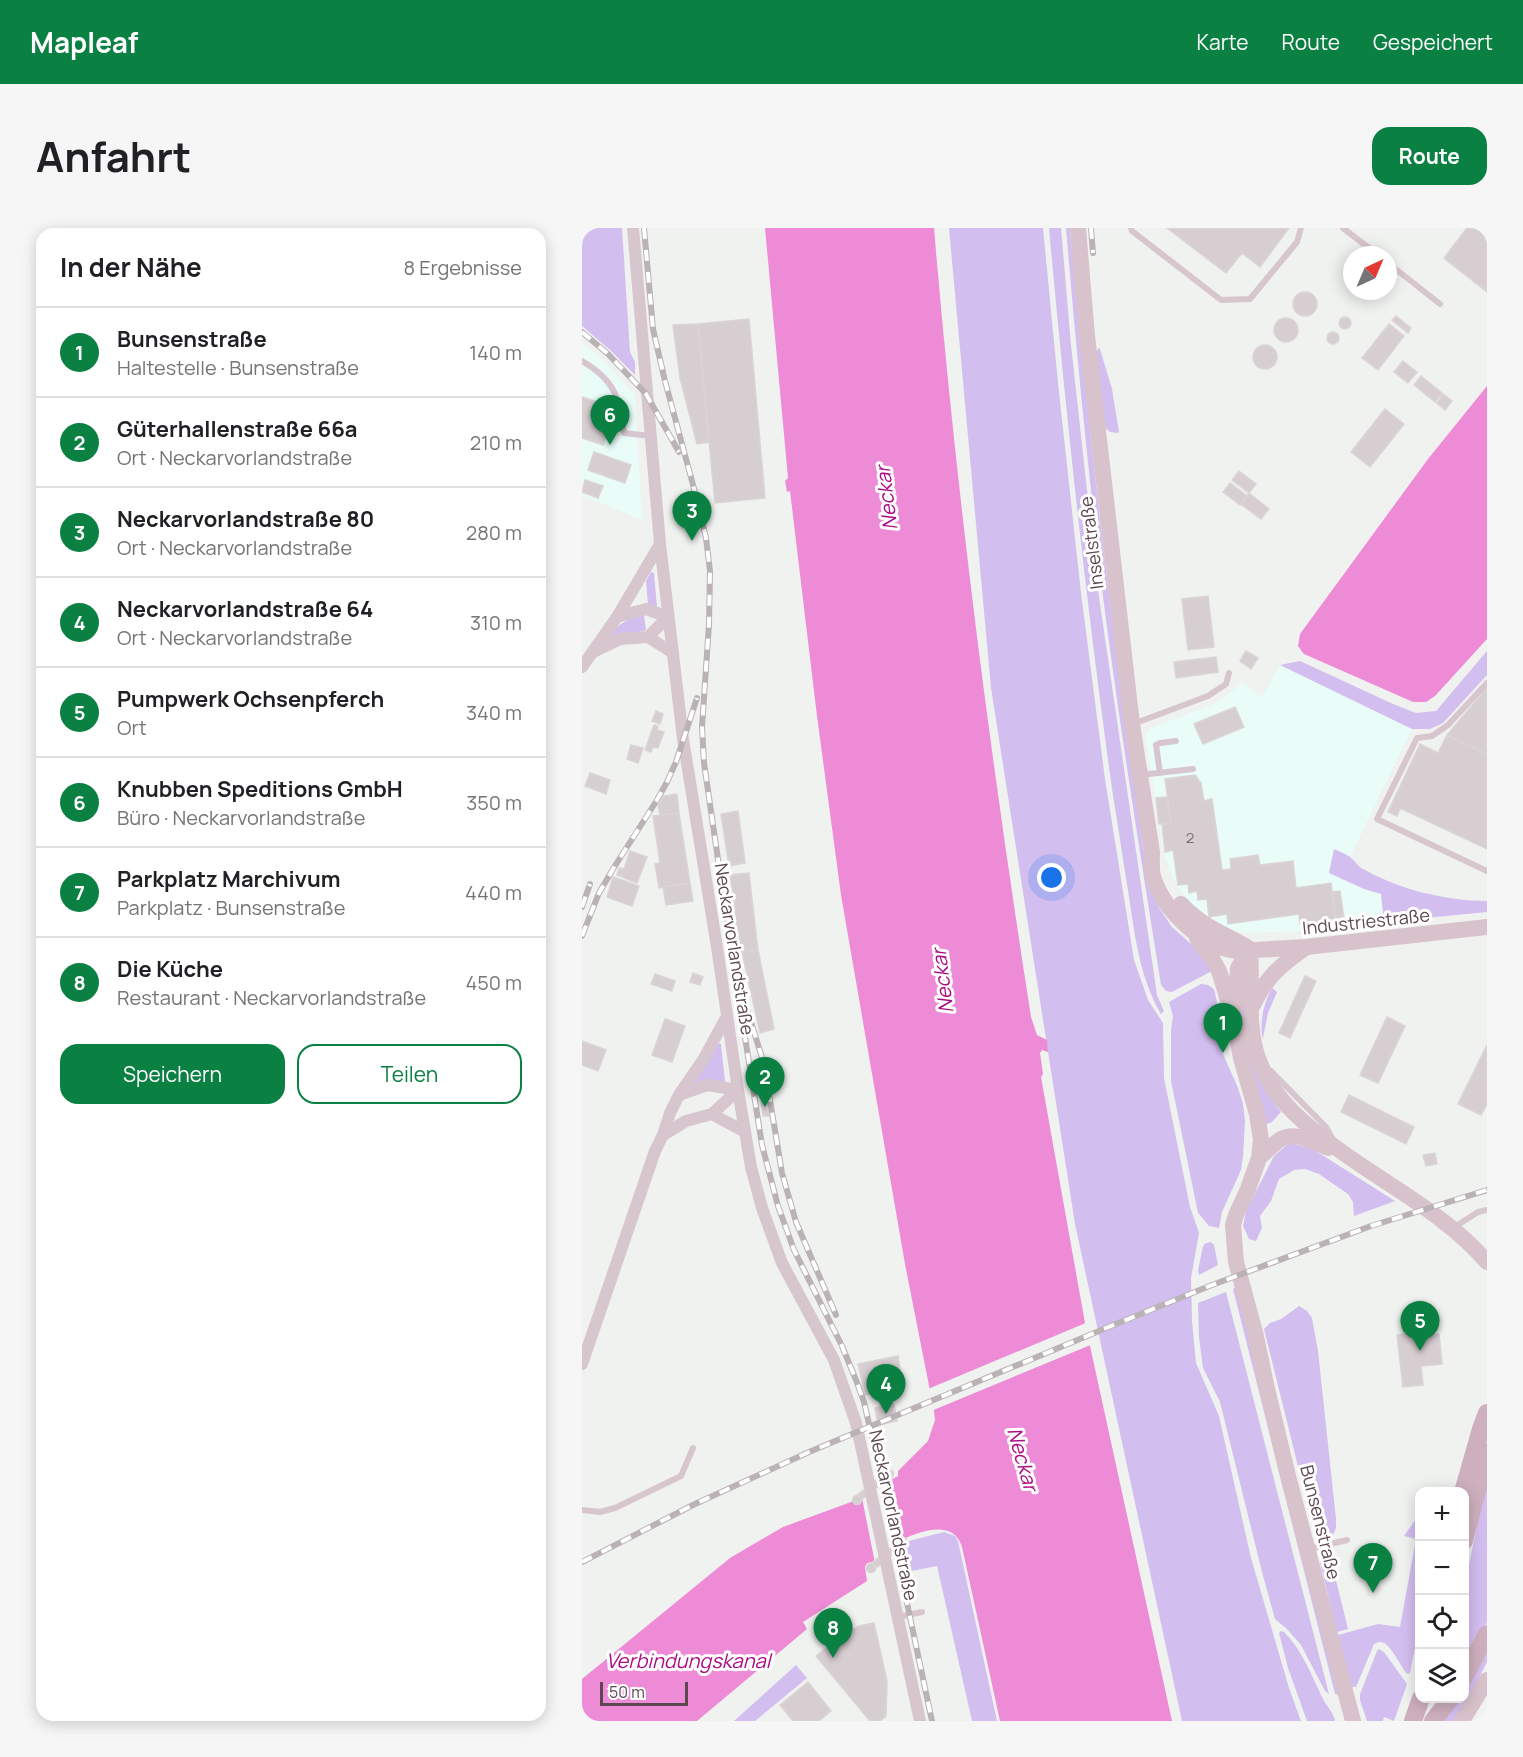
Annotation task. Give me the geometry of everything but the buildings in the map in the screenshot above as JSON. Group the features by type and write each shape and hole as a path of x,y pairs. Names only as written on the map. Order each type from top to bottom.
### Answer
{"main road":[{"path":"1464,1487 1480,1429 1487,1413"},
{"path":"1469,1522 1487,1452"},
{"path":"1469,1668 1487,1634"},
{"path":"1413,1721 1419,1703"},
{"path":"1427,1721 1432,1703"},
{"path":"1433,1721 1447,1703"}],"street":[{"name":"Neckarvorlandstraße","path":"633,228 660,544 683,739 716,935 751,1167 762,1208 782,1263 834,1360 856,1423 920,1721"},
{"name":"Inselstraße","path":"1077,228 1086,336 1132,724 1152,852 1152,873 1157,887 1175,913 1193,932 1212,944 1228,950 1250,949"},
{"path":"582,667 617,617 660,544"},
{"path":"617,617 646,609 668,618 648,637"},
{"path":"592,653 620,639 648,637 673,653"},
{"name":"Inselstraße","path":"1152,852 1172,892 1191,915 1204,925 1250,949"},
{"name":"Industriestraße","path":"1250,949 1306,947 1487,927"},
{"name":"Bunsenstraße","path":"1193,932 1214,960 1219,971 1260,1127 1261,1140 1258,1158 1233,1225 1236,1262 1255,1332 1289,1480 1353,1721"},
{"path":"1252,1007 1273,973 1306,947"},
{"path":"1250,949 1251,1031 1258,1058 1270,1085 1287,1107 1301,1120 1371,1173 1453,1229 1487,1262"},
{"name":"Bunsenstraße","path":"1233,1020 1238,968 1250,949"},
{"path":"582,1364 670,1113 727,1016"},
{"path":"679,1095 707,1085 738,1090"},
{"path":"663,1135 686,1121 712,1114 738,1090"},
{"path":"712,1114 745,1132"},
{"path":"1258,1158 1282,1138 1290,1136 1342,1152"},
{"path":"1466,1715 1487,1680"}],"lane":[{"path":"1131,228 1221,300 1250,299 1297,242 1301,228"},
{"path":"1343,228 1366,246"},
{"path":"1397,270 1440,303"},
{"path":"582,361 595,369 610,384 620,404 624,433 651,436"},
{"path":"1132,724 1208,696 1226,684 1229,672"},
{"path":"1487,683 1448,725 1432,736 1417,738 1377,819 1487,871"},
{"path":"1160,773 1156,746 1160,743 1176,741"},
{"path":"1140,775 1193,770"},
{"path":"1453,1229 1478,1212 1487,1210"},
{"path":"582,1510 600,1512 615,1508 681,1476 693,1448"},
{"path":"1309,1549 1347,1540"},
{"path":"897,1617 922,1612"}],"shaded area":[{"path":"582,228 622,228 630,352 635,362 635,375 582,326"},
{"path":"949,228 1043,228 1081,593 1105,779 1134,960 1148,1000 1163,1023 1164,1078 1190,1207 1199,1233 1191,1278 1196,1363 1219,1416 1251,1558 1301,1721 1182,1721 1075,1224 991,688"},
{"path":"1049,228 1061,228 1071,345 1098,590 1157,995 1164,1011 1161,1014 1148,986 1139,957 1112,789 1077,508"},
{"path":"1066,228 1070,228 1103,544 1145,860 1154,898 1160,909 1172,927 1199,951 1212,971 1172,992 1166,991 1161,985 1115,688 1092,499"},
{"path":"582,344 598,356 635,395 642,520 582,495"},
{"path":"1099,348 1112,389 1119,432 1117,433 1105,428 1096,352"},
{"path":"651,572 654,573 657,607 648,605 646,581"},
{"path":"644,615 646,630 606,641 622,623"},
{"path":"1487,651 1487,675 1443,723 1430,729 1412,729 1280,665 1300,661 1416,713 1436,711"},
{"path":"1280,665 1412,729 1350,857 1334,850 1329,873 1381,894 1384,922 1299,931 1241,933 1221,926 1187,901 1175,882 1164,854 1145,733 1151,728 1217,703 1242,683 1262,697"},
{"path":"1334,849 1349,857 1361,868 1406,888 1455,899 1487,901 1487,912 1384,922 1381,894 1329,873"},
{"path":"1246,977 1267,1093 1281,1112 1272,1122 1264,1125 1238,1023"},
{"path":"1201,984 1214,989 1220,1047 1238,1088 1245,1121 1241,1170 1222,1212 1219,1228 1209,1226 1198,1213 1171,1081 1173,1016 1169,1002"},
{"path":"1272,988 1277,992 1268,1013 1263,1038 1263,1011"},
{"path":"719,1043 721,1044 725,1081 694,1084 693,1082"},
{"path":"1289,1143 1311,1148 1395,1201 1354,1216 1353,1202 1348,1194 1319,1174 1305,1169 1294,1170 1279,1179 1271,1201 1260,1216 1262,1228 1256,1241 1249,1239 1243,1226 1246,1211 1274,1156"},
{"path":"1211,1242 1214,1245 1218,1265 1199,1275 1203,1246"},
{"path":"1236,1287 1339,1695 1335,1694 1233,1289"},
{"path":"1226,1292 1329,1694 1325,1691 1301,1645 1275,1619 1220,1402 1203,1368 1198,1303"},
{"path":"1299,1306 1312,1318 1318,1351 1336,1519 1336,1528 1333,1535 1328,1538 1320,1537 1314,1531 1264,1329"},
{"path":"1487,1477 1487,1622 1469,1657 1469,1595 1469,1565"},
{"path":"1415,1520 1415,1539 1404,1536"},
{"path":"944,1532 955,1536 958,1541 997,1721 972,1721 937,1566 906,1572 900,1551 909,1544 909,1541"},
{"path":"1415,1544 1415,1647 1410,1673 1406,1673 1386,1645 1379,1642 1374,1644 1356,1687 1351,1687 1338,1635 1378,1624 1400,1627"},
{"path":"1331,1560 1348,1629 1337,1632 1320,1563"},
{"path":"1281,1631 1301,1654 1335,1721 1307,1721 1288,1668 1279,1633"},
{"path":"1487,1646 1487,1662 1469,1698 1469,1680"},
{"path":"1379,1649 1384,1652 1407,1684 1394,1721 1384,1717 1383,1721 1367,1721 1360,1700 1360,1694"},
{"path":"796,1665 807,1678 755,1721 734,1721"},
{"path":"1456,1703 1466,1703 1455,1721 1444,1721"}],"water":[{"path":"765,228 934,228 975,623 1031,1017 1037,1035 1047,1040 1048,1052 1042,1050 1040,1053 1043,1074 1041,1077 1085,1323 1172,1721 1000,1721 962,1547 958,1538 951,1533 935,1530 925,1531 899,1541 872,1562 867,1563 865,1567 867,1581 803,1622 807,1629 697,1721 582,1721 582,1679 730,1558 783,1527 851,1502 898,1476 898,1471 928,1441 935,1420 905,1264 841,895 790,491 787,492 785,481 788,478"},
{"path":"1487,386 1487,639 1435,696 1426,702 1413,702 1304,654 1298,646 1300,634 1428,459"}],"pier":[{"path":"1088,1322 1093,1344 931,1411 928,1389"},
{"path":"885,1480 898,1545 875,1563 861,1493"}],"railway":[{"path":"644,228 653,329 706,538 710,571 702,727 704,763 762,1145 778,1206 794,1250 842,1346 864,1402 881,1477"},
{"path":"1091,228 1093,253"},
{"path":"582,332 608,354 646,394 679,452"},
{"path":"582,936 599,893 667,782 697,698"},
{"path":"582,907 590,884"},
{"path":"746,1006 764,1064 782,1173 796,1222 836,1315"},
{"path":"582,1562 695,1504 809,1452 1111,1326 1212,1285 1371,1226 1487,1190"},
{"path":"896,1551 932,1721"}],"place":[{"name":"Knubben Speditions GmbH","path":"610,445"},
{"name":"Neckarvorlandstraße 80","path":"692,541"},
{"name":"Bunsenstraße","path":"1223,1053"},
{"name":"Güterhallenstraße 66a","path":"765,1107"},
{"name":"Pumpwerk Ochsenpferch","path":"1420,1351"},
{"name":"Neckarvorlandstraße 64","path":"886,1414"},
{"name":"Parkplatz Marchivum","path":"1373,1593"},
{"name":"Die Küche","path":"833,1658"}],"water label":[{"name":"Neckar","path":"886,498"},
{"name":"Neckar","path":"942,981"},
{"name":"Neckar","path":"1023,1459"},
{"name":"Verbindungskanal","path":"688,1660"}]}
